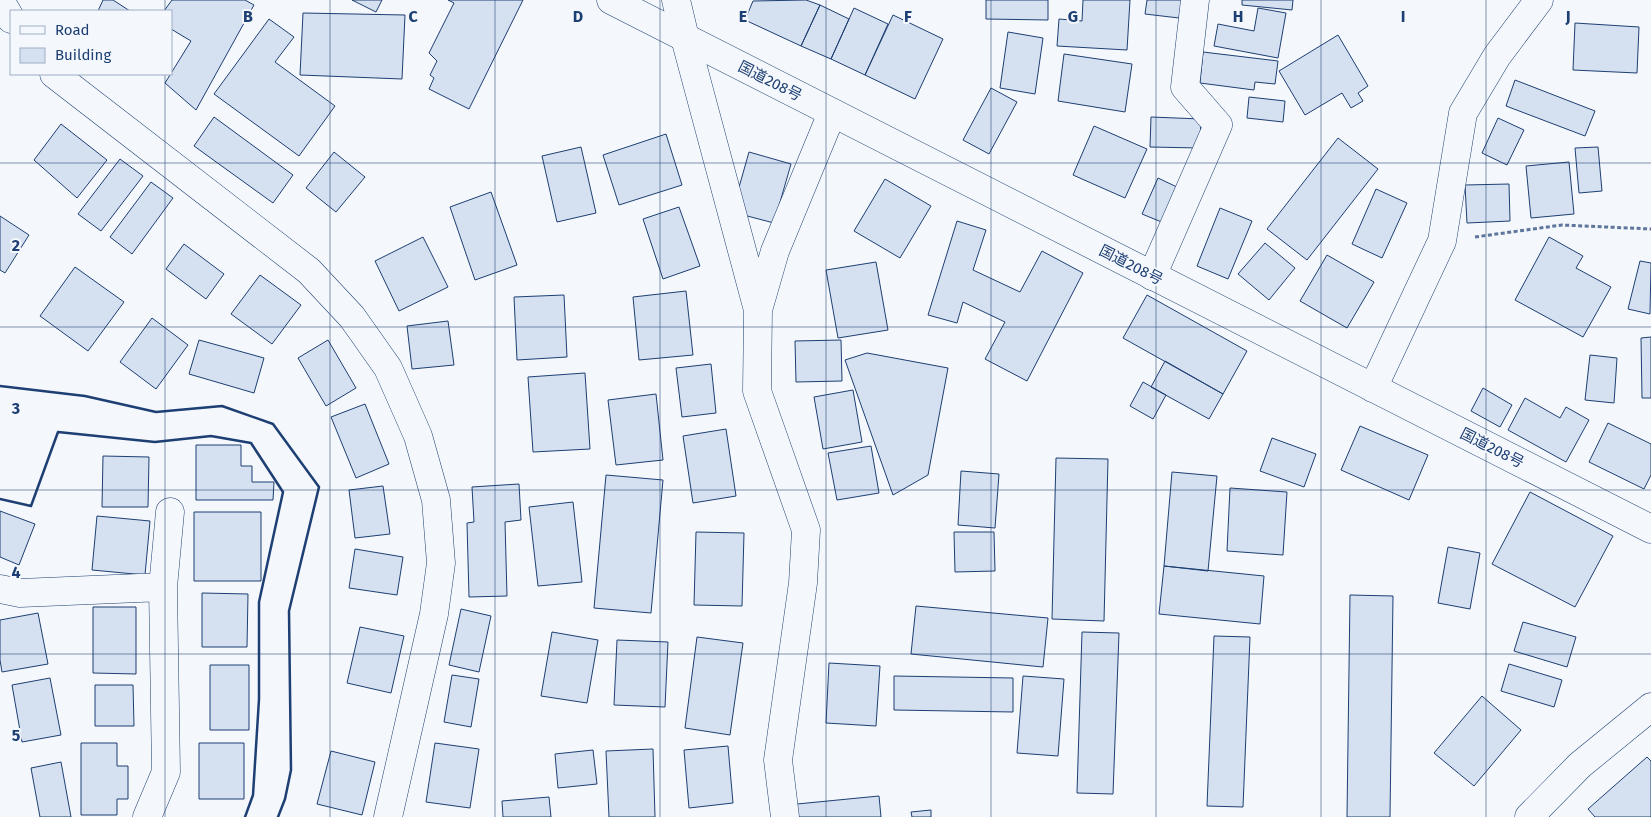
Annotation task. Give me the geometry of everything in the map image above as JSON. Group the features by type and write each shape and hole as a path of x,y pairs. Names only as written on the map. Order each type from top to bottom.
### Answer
{"main road":[{"name":"国道208号","path":"611,0 1651,529"},
{"path":"676,0 758,310 757,391 806,530 804,583 778,760 784,817"},
{"path":"1152,276 1218,125 1185,87 1195,0"},
{"path":"1373,388 1442,241 1463,113 1498,56 1539,0"},
{"path":"55,75 309,271 352,317 388,368 418,436 436,500 441,563 434,614 388,817"},
{"path":"758,310 776,251 832,113"},
{"path":"147,817 166,772 163,587 170,512"},
{"path":"0,589 20,593 163,587"},
{"path":"1530,817 1580,764 1651,707"}],"path":[{"path":"1442,241 1562,225 1651,229"}],"building":[{"path":"103,0 113,0 128,10 98,10"},
{"path":"172,0 245,0 254,5 196,110 165,83 170,75 172,75 172,72 191,41 172,30 172,10 165,10"},
{"path":"352,0 382,0 376,12"},
{"path":"448,0 523,0 469,109 429,89 434,78 430,75 437,61 429,53 454,3"},
{"path":"806,0 820,5 801,46 745,20 753,1"},
{"path":"986,0 1048,0 1048,20 986,19"},
{"path":"1083,0 1130,0 1127,50 1057,46 1059,19 1082,21"},
{"path":"1147,0 1182,0 1179,18 1145,14"},
{"path":"1242,0 1293,0 1292,10 1242,5"},
{"path":"820,5 849,19 831,59 801,46"},
{"path":"854,8 888,24 865,75 831,59"},
{"path":"1258,8 1286,13 1278,58 1214,46 1218,24 1254,31"},
{"path":"303,13 405,15 402,79 300,75"},
{"path":"893,15 943,39 915,99 865,75"},
{"path":"269,19 294,37 275,62 335,106 299,156 214,94"},
{"path":"1575,23 1639,27 1637,73 1573,70"},
{"path":"1008,32 1043,38 1035,94 1000,88"},
{"path":"1338,35 1368,86 1358,93 1363,101 1351,108 1342,93 1305,115 1279,71"},
{"path":"1203,52 1278,61 1275,84 1255,82 1254,90 1200,83"},
{"path":"1064,54 1132,64 1125,112 1058,101"},
{"path":"1515,80 1595,111 1585,136 1506,106"},
{"path":"991,88 1017,102 989,154 963,140"},
{"path":"1249,97 1285,101 1283,122 1247,118"},
{"path":"214,117 293,175 273,203 194,146"},
{"path":"1151,117 1201,119 1200,148 1150,147"},
{"path":"1498,118 1524,130 1507,165 1482,153"},
{"path":"61,124 107,160 77,198 34,160"},
{"path":"1094,126 1147,149 1125,198 1073,175"},
{"path":"666,134 682,185 619,205 603,155"},
{"path":"1338,138 1378,169 1307,260 1267,229"},
{"path":"581,147 596,213 557,222 542,156"},
{"path":"1598,147 1602,191 1579,193 1575,148"},
{"path":"334,152 365,177 336,212 306,188"},
{"path":"749,152 791,164 774,223 732,212"},
{"path":"120,159 143,176 101,231 78,214"},
{"path":"1569,162 1574,214 1531,218 1526,166"},
{"path":"1158,178 1179,188 1164,223 1142,214"},
{"path":"885,179 931,206 900,258 854,231"},
{"path":"151,182 173,198 132,254 110,237"},
{"path":"1509,184 1510,221 1467,223 1465,185"},
{"path":"1376,189 1407,203 1382,258 1352,244"},
{"path":"491,192 517,265 475,280 450,207"},
{"path":"679,207 700,266 663,279 643,219"},
{"path":"1220,208 1252,221 1228,279 1197,266"},
{"path":"0,216 29,235 5,273 0,270"},
{"path":"957,221 986,230 973,270 1020,292 1042,251 1083,273 1027,381 985,359 1005,322 963,302 957,323 928,315"},
{"path":"423,237 448,287 399,311 375,261"},
{"path":"1549,237 1583,256 1576,268 1611,287 1583,337 1515,300"},
{"path":"1265,243 1295,268 1269,300 1238,274"},
{"path":"184,244 224,274 206,299 166,269"},
{"path":"1327,255 1374,282 1347,328 1300,301"},
{"path":"1640,261 1651,263 1650,314 1628,309"},
{"path":"876,262 888,330 838,338 826,270"},
{"path":"75,267 124,302 88,351 40,316"},
{"path":"260,275 301,305 272,344 231,314"},
{"path":"686,291 693,355 639,360 633,297"},
{"path":"564,295 567,357 517,360 514,297"},
{"path":"1147,295 1247,351 1223,394 1123,338"},
{"path":"152,318 188,345 156,389 120,362"},
{"path":"448,321 454,365 412,369 407,326"},
{"path":"1651,337 1651,398 1642,398 1641,338"},
{"path":"199,340 264,358 254,393 189,374"},
{"path":"328,340 356,388 326,406 298,358"},
{"path":"841,340 842,381 796,382 795,341"},
{"path":"867,353 948,368 928,475 893,495 845,360"},
{"path":"1590,355 1617,358 1614,403 1585,400"},
{"path":"1165,361 1223,394 1209,419 1151,387"},
{"path":"711,364 716,413 682,417 676,368"},
{"path":"585,373 590,449 533,452 528,377"},
{"path":"1143,382 1166,395 1153,419 1130,406"},
{"path":"1483,388 1512,405 1500,427 1471,411"},
{"path":"853,390 862,442 823,449 814,397"},
{"path":"656,394 663,460 616,465 608,400"},
{"path":"1525,398 1560,418 1566,407 1589,420 1566,462 1508,430"},
{"path":"365,404 389,464 356,478 331,417"},
{"path":"1608,423 1651,444 1651,475 1644,489 1589,462"},
{"path":"1360,426 1428,455 1409,500 1341,470"},
{"path":"726,429 736,496 693,503 683,436"},
{"path":"1272,438 1316,454 1304,487 1260,471"},
{"path":"196,445 241,445 241,466 252,466 252,482 274,482 273,500 196,500"},
{"path":"871,446 879,493 837,500 828,453"},
{"path":"103,456 149,457 148,507 102,507"},
{"path":"1056,458 1108,459 1104,621 1052,619"},
{"path":"961,471 999,474 995,528 958,525"},
{"path":"1172,472 1217,476 1208,571 1164,566"},
{"path":"606,475 663,480 651,613 594,608"},
{"path":"519,484 521,520 505,522 507,596 469,597 467,523 474,522 472,487"},
{"path":"383,486 390,534 355,538 349,490"},
{"path":"1230,488 1287,492 1283,555 1227,551"},
{"path":"1530,492 1613,536 1575,607 1492,564"},
{"path":"573,502 582,582 538,586 529,507"},
{"path":"0,511 35,524 19,565 0,557"},
{"path":"194,512 261,512 261,581 194,581"},
{"path":"97,516 150,521 145,575 92,570"},
{"path":"696,532 744,533 742,606 694,605"},
{"path":"954,532 994,532 995,571 955,572"},
{"path":"1448,547 1480,553 1470,609 1438,603"},
{"path":"355,549 403,557 397,595 349,588"},
{"path":"1164,566 1264,576 1260,624 1159,614"},
{"path":"202,593 248,594 247,647 202,647"},
{"path":"1350,595 1393,596 1390,817 1347,817"},
{"path":"916,606 1048,618 1043,667 911,654"},
{"path":"93,607 136,607 136,674 93,673"},
{"path":"461,609 491,616 479,672 449,665"},
{"path":"38,613 48,664 2,672 0,660 0,620"},
{"path":"1523,622 1576,637 1567,667 1514,651"},
{"path":"360,627 404,636 391,693 347,683"},
{"path":"552,632 598,640 587,703 541,696"},
{"path":"1082,632 1119,633 1113,794 1077,793"},
{"path":"1214,636 1250,637 1243,807 1207,806"},
{"path":"697,637 743,643 730,735 685,728"},
{"path":"617,640 668,642 665,707 614,705"},
{"path":"829,663 880,666 876,726 826,723"},
{"path":"1509,664 1562,680 1554,707 1501,691"},
{"path":"210,665 249,665 249,730 210,730"},
{"path":"452,675 479,679 471,727 444,722"},
{"path":"894,676 1013,678 1013,712 894,710"},
{"path":"1023,676 1064,679 1058,756 1017,753"},
{"path":"50,678 61,735 22,742 12,685"},
{"path":"95,685 133,685 134,726 95,726"},
{"path":"1482,696 1521,730 1474,786 1434,753"},
{"path":"81,743 117,743 117,766 128,766 128,799 117,799 117,815 81,815"},
{"path":"199,743 244,743 244,799 199,799"},
{"path":"435,743 479,749 470,808 426,802"},
{"path":"728,746 733,803 689,808 684,750"},
{"path":"653,749 655,817 609,817 606,751"},
{"path":"593,750 597,784 558,788 555,754"},
{"path":"331,751 375,762 362,815 317,804"},
{"path":"1647,757 1651,761 1651,817 1595,817 1588,809"},
{"path":"61,762 71,817 40,817 31,768"},
{"path":"879,796 881,817 798,817 797,804"},
{"path":"549,797 551,817 503,817 502,801"},
{"path":"931,810 931,817 912,817 911,812"}],"wall":[{"path":"0,386 85,396 156,412 222,406 273,424 319,487 289,611 291,770 285,799 278,817"},
{"path":"0,499 31,506 58,432 155,442 211,436 251,443 283,492 259,602 259,699 253,795 245,817"}]}
